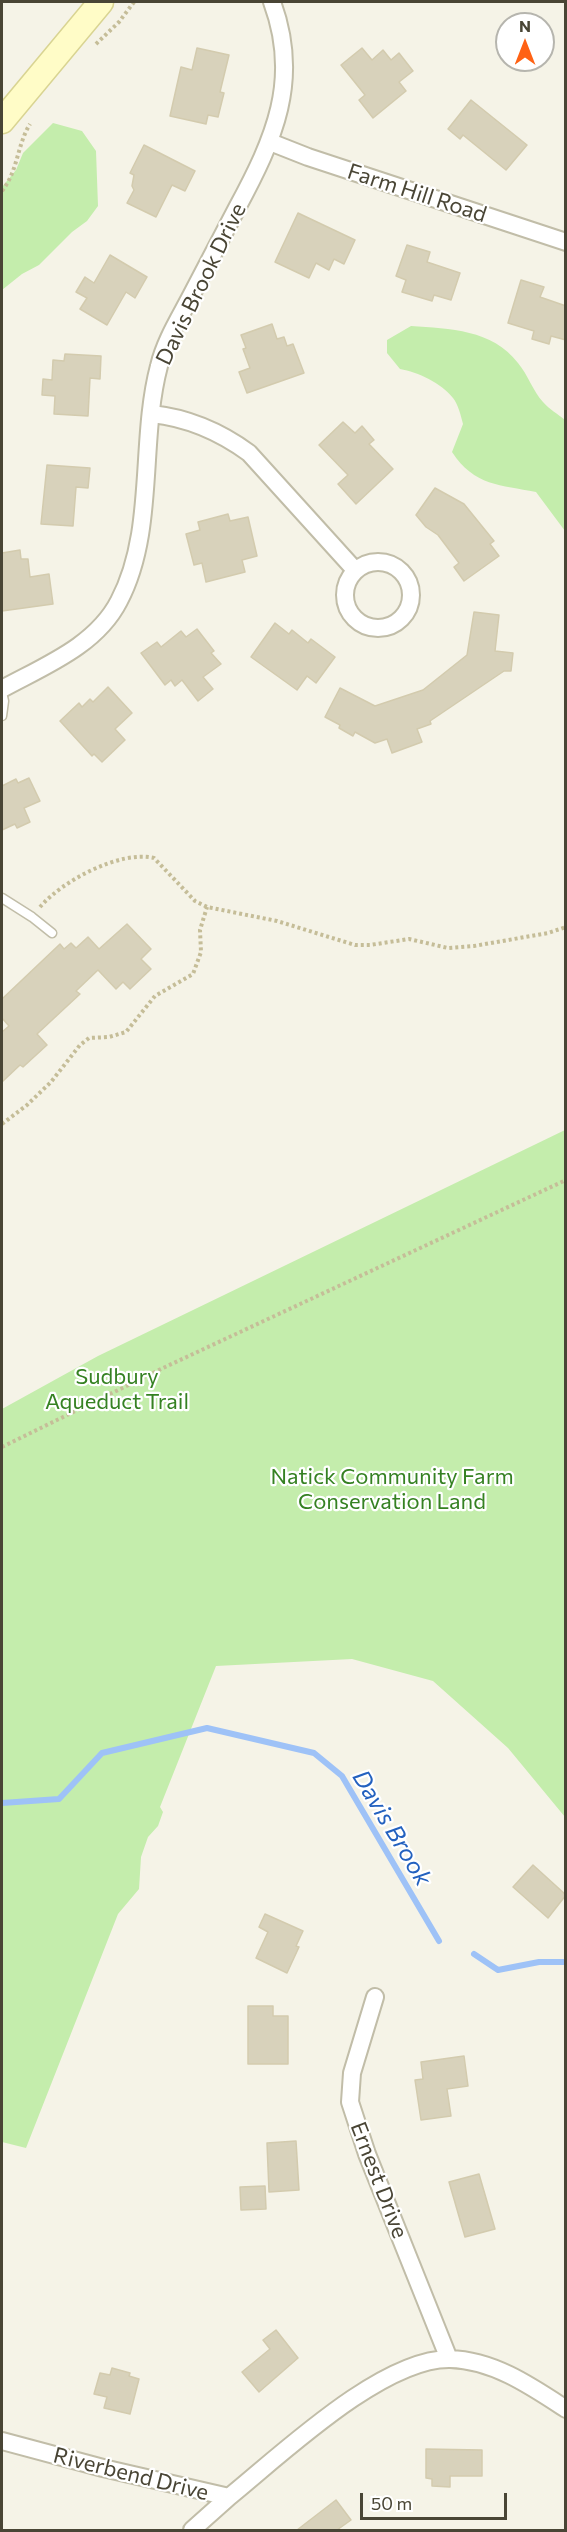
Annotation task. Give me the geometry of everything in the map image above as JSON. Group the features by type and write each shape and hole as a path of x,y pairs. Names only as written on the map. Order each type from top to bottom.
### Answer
{"street":[{"path":"2,121 101,2"},
{"name":"Davis Brook Drive","path":"2,691 87,640 104,624 129,580 135,558 159,367 165,348 270,142 280,107 284,63 282,39 272,2"},
{"name":"Farm Hill Road","path":"270,142 308,157 566,242"},
{"path":"152,414 199,424 231,440 249,453 356,570"},
{"path":"375,561 387,562 405,574 412,592 411,603 403,618 385,628 374,628 356,620 349,612 345,591 348,580 356,570 375,561"},
{"name":"Ernest Drive","path":"375,1997 352,2073 350,2102 367,2154 449,2359"},
{"name":"Riverbend Drive","path":"2,2441 103,2468 230,2497 338,2407 394,2374 425,2362 449,2359 477,2363 510,2375 566,2409"},
{"path":"192,2530 230,2497"}],"lane":[{"path":"2,691 4,700 2,716"},
{"path":"2,898 52,933"}],"path":[{"path":"89,52 119,22 134,2"},
{"path":"2,191 9,182 20,144 32,121"},
{"path":"32,917 49,897 78,877 119,860 136,856 154,858 195,901 207,907 277,921 355,945 409,939 448,948 474,946 548,933 566,927"},
{"path":"2,1124 27,1105 51,1082 80,1045 90,1038 109,1037 126,1032 155,996 193,974 199,964 200,930 207,907"},
{"path":"2,1447 163,1368 566,1180"}],"green space":[{"path":"53,123 82,131 96,151 98,206 87,221 72,232 39,265 22,274 2,290 2,187 16,170 23,153"},
{"path":"411,326 455,330 496,343 518,363 543,402 565,420 565,531 536,492 489,482 469,472 460,463 452,452 463,424 455,401 429,379 400,369 387,353 387,340"},
{"name":"Natick Community Farm Conservation Land","path":"565,1130 565,1817 508,1748 433,1681 352,1659 216,1666 160,1807 163,1812 158,1826 148,1837 141,1857 139,1889 118,1914 26,2148 2,2142 2,1409 98,1356"}],"building":[{"path":"197,48 229,55 220,92 224,93 218,117 208,115 206,124 170,116 181,67 192,70"},
{"path":"362,48 372,60 383,50 391,60 399,53 413,71 399,82 406,91 373,118 359,100 365,95 341,65"},
{"path":"471,100 527,145 506,170 463,135 460,139 448,129"},
{"path":"144,145 195,171 185,191 172,185 156,217 127,203 134,190 132,186 134,175 130,173"},
{"path":"298,213 355,240 344,264 334,259 329,270 316,263 309,278 275,262"},
{"path":"407,245 430,252 427,262 460,273 451,300 434,295 432,301 402,292 406,280 396,276"},
{"path":"110,255 147,277 135,298 126,292 107,325 80,309 87,298 76,292 85,277 94,283"},
{"path":"521,280 544,287 540,297 566,306 566,340 551,336 549,344 532,339 534,331 508,323"},
{"path":"272,324 277,339 284,337 287,346 293,344 304,373 247,393 239,372 250,368 241,335"},
{"path":"65,354 101,356 100,379 90,378 88,416 54,414 55,396 42,395 43,379 52,380 53,360 64,361"},
{"path":"343,422 355,433 362,426 374,440 369,444 393,469 356,504 338,484 348,475 319,445"},
{"path":"47,465 90,468 88,488 76,487 73,526 41,524"},
{"path":"435,488 464,504 494,541 490,544 499,556 464,581 454,567 459,563 438,535 426,527 416,515"},
{"path":"228,514 230,521 248,517 257,556 242,560 245,572 206,582 202,563 194,565 186,534 200,530 198,522"},
{"path":"20,550 21,559 28,559 30,577 49,574 53,604 2,611 2,553"},
{"path":"474,612 499,615 495,651 513,653 511,671 504,671 430,721 431,724 417,729 422,742 392,753 387,739 375,743 355,732 353,736 339,728 340,725 325,717 340,688 375,706 423,690 467,655"},
{"path":"275,623 289,634 292,630 308,643 311,639 335,657 316,683 307,676 297,690 251,657"},
{"path":"197,629 214,651 211,653 221,664 203,677 213,689 198,701 182,680 175,686 171,680 165,685 141,653 157,642 161,647 181,631 186,637"},
{"path":"108,687 132,713 115,729 125,740 102,762 94,754 92,756 60,721 79,703 82,707 90,699 93,702"},
{"path":"29,778 40,801 24,808 30,822 17,828 15,824 2,830 2,786 16,779 18,783"},
{"path":"127,924 151,949 141,959 151,969 130,989 123,982 116,989 98,970 76,991 80,994 37,1034 47,1045 2,1082 2,1032 9,1026 2,1018 2,999 60,944 64,949 71,943 76,948 88,937 99,949"},
{"path":"533,1865 566,1895 548,1918 513,1887"},
{"path":"265,1914 303,1931 296,1946 299,1947 287,1973 256,1958 268,1932 259,1927"},
{"path":"248,2006 273,2006 273,2016 288,2016 288,2064 248,2064"},
{"path":"464,2056 468,2086 447,2089 451,2116 421,2120 415,2080 423,2079 421,2062"},
{"path":"296,2141 299,2190 269,2192 267,2143"},
{"path":"479,2174 495,2229 465,2237 449,2182"},
{"path":"265,2186 266,2209 241,2210 240,2187"},
{"path":"276,2330 298,2358 259,2392 242,2372 270,2349 263,2340"},
{"path":"112,2368 130,2373 129,2376 139,2379 130,2414 104,2408 107,2397 94,2394 100,2373 110,2375"},
{"path":"426,2449 482,2450 482,2476 450,2476 450,2487 432,2486 432,2479 426,2478"},
{"path":"336,2500 351,2520 337,2530 297,2530"}],"waterway":[{"name":"Davis Brook","path":"2,1803 59,1799 102,1753 207,1728 314,1753 342,1776 439,1941"},
{"name":"Davis Brook","path":"474,1954 498,1970 539,1962 566,1962"}],"park label":[{"name":"Sudbury Aqueduct Trail","path":"117,1390"}]}
